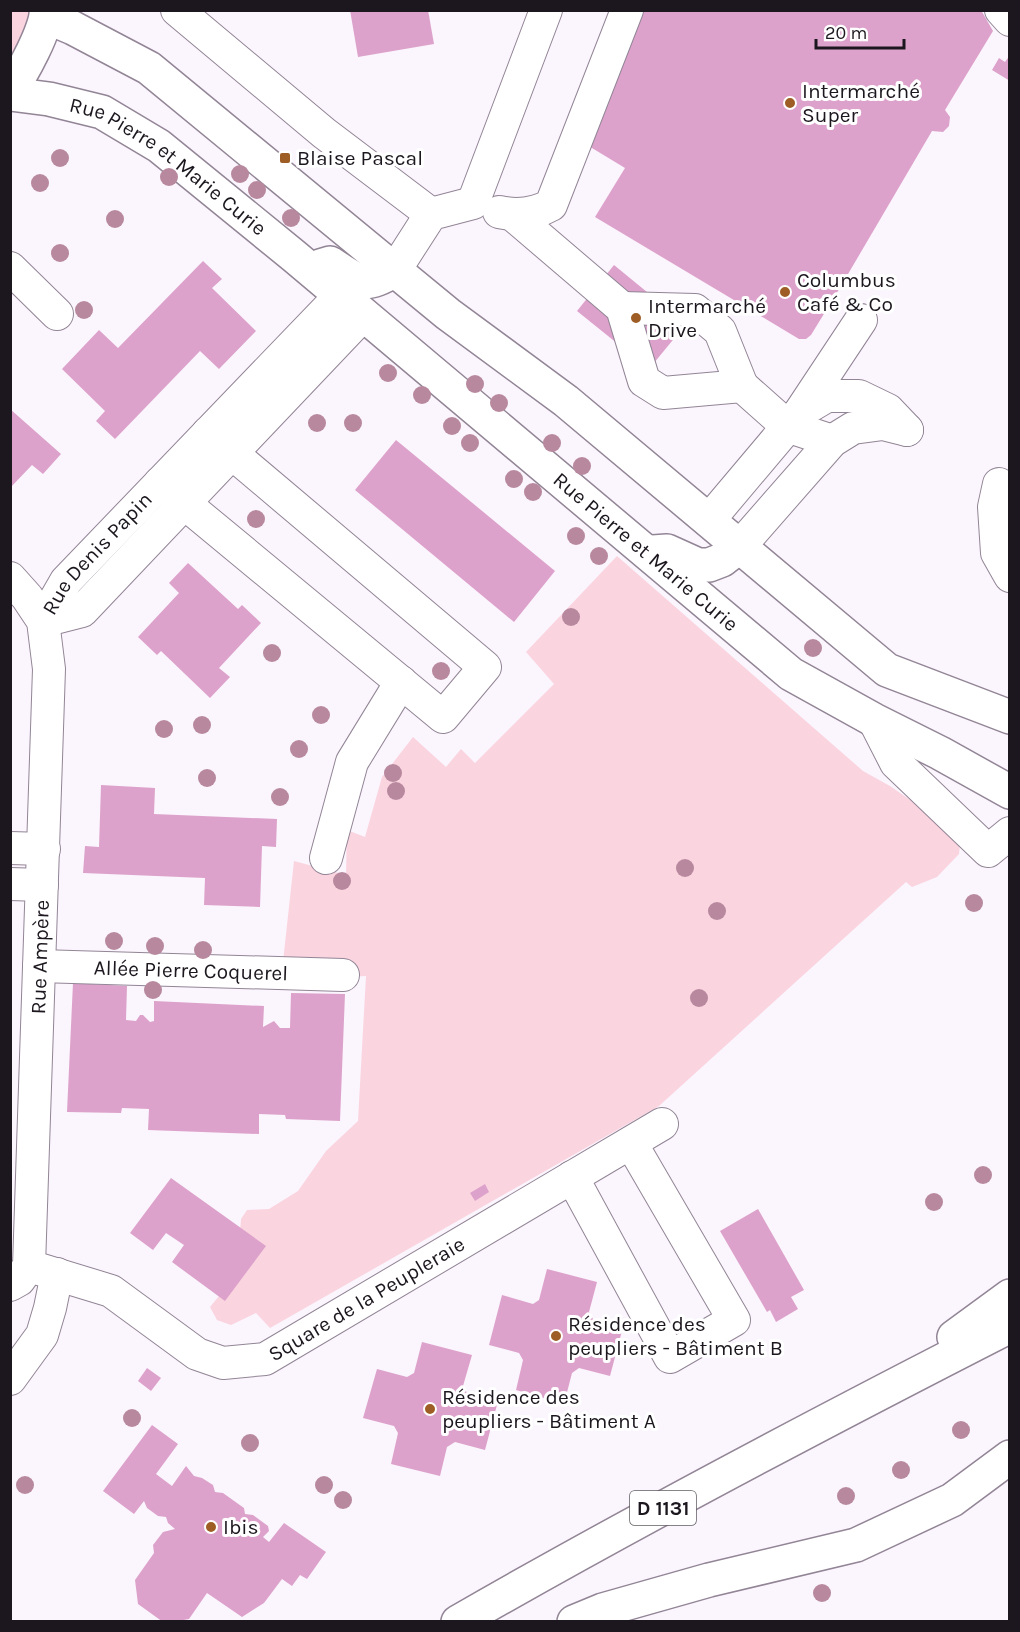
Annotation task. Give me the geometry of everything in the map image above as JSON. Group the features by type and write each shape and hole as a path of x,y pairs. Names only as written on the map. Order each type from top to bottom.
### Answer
{"main road":[{"path":"10,92 28,60 46,14 149,68 448,314 566,401 887,670 1010,717"},
{"name":"Rue Pierre et Marie Curie","path":"10,92 102,112 159,146 791,674 1010,792"},
{"path":"310,270 330,264 358,281 375,281 395,270"},
{"path":"646,553 667,551 698,565 722,560 740,546"},
{"path":"870,1398 1010,1296"},
{"path":"870,1398 1010,1326"},
{"name":"D 1131","path":"458,1622 570,1558 870,1398"},
{"path":"574,1622 603,1610 709,1580 856,1545 952,1500 1010,1457"},
{"path":"952,1500 995,1490 1010,1480"}],"street":[{"path":"177,10 324,133 431,214"},
{"path":"473,203 546,10"},
{"path":"395,270 431,214 473,203 500,213 513,215 538,212 551,205 627,10"},
{"path":"1001,10 1010,20"},
{"path":"513,215 622,308 644,381 663,393 742,386"},
{"path":"10,268 57,314"},
{"name":"Rue Denis Papin","path":"43,621 66,581 208,433 352,305"},
{"name":"Rue Denis Papin","path":"43,621 82,611 232,453 352,305"},
{"path":"622,308 695,310 720,331 742,386 831,441"},
{"path":"709,520 793,419 861,320"},
{"path":"740,546 831,441 854,428 882,424 907,430 888,410 859,396 827,396 793,419"},
{"path":"160,483 443,717 484,667 208,433"},
{"path":"999,484 994,507 997,552 1010,576"},
{"path":"10,578 27,597 43,621"},
{"name":"Rue Ampère","path":"10,1379 42,1335 50,1308 32,1275 23,1075 39,966 49,669 43,621"},
{"path":"326,858 351,762 401,682"},
{"path":"874,720 896,763 988,851 1010,833"},
{"path":"10,848 44,849"},
{"path":"10,884 42,885"},
{"name":"Allée Pierre Coquerel","path":"39,966 343,975"},
{"name":"Square de la Peupleraie","path":"32,1275 111,1291 197,1354 223,1363 265,1359 662,1124"},
{"path":"572,1178 670,1358 734,1320 631,1143"}],"shaded area":[{"path":"11,11 29,11 30,20 11,71"},
{"path":"617,556 863,771 890,786 961,835 959,854 937,877 912,887 906,882 659,1106 270,1328 256,1313 231,1325 217,1320 210,1307 237,1274 241,1219 247,1210 269,1209 298,1191 326,1151 358,1121 366,976 281,980 294,861 346,875 347,830 365,837 382,777 413,737 446,767 461,749 475,763 554,684 526,652"}],"building":[{"path":"350,10 428,10 434,44 358,57"},
{"path":"638,10 981,10 993,31 945,110 950,117 949,126 943,132 932,131 841,286 811,335 806,339 799,339 595,217 625,168 587,145"},
{"path":"1010,55 1010,81 992,70 999,58 1005,62"},
{"path":"203,261 222,279 212,288 256,331 219,369 200,351 115,439 96,421 105,411 62,369 99,330 118,348"},
{"path":"614,265 686,324 649,369 577,311"},
{"path":"10,409 61,454 43,474 32,465 10,488"},
{"path":"396,440 555,571 514,622 355,490"},
{"path":"188,563 238,609 242,605 261,623 219,668 230,677 210,698 161,651 157,655 138,637 179,593 169,583"},
{"path":"101,785 155,788 154,814 277,819 276,847 262,846 260,907 204,905 205,878 83,873 85,846 99,847"},
{"path":"73,983 127,986 126,1020 136,1021 140,1015 143,1015 150,1022 154,1021 154,1001 264,1006 263,1027 274,1021 280,1028 290,1028 291,993 345,994 340,1121 286,1119 285,1115 259,1114 259,1134 148,1130 149,1109 122,1108 121,1113 67,1112"},
{"path":"171,1178 266,1246 225,1301 172,1262 184,1245 166,1233 153,1250 130,1233"},
{"path":"485,1184 489,1192 475,1201 470,1193"},
{"path":"758,1209 804,1290 791,1297 798,1309 776,1322 770,1310 767,1312 720,1231"},
{"name":"Résidence des peupliers - Bâtiment B","path":"547,1269 597,1282 589,1312 593,1319 623,1327 610,1376 579,1368 572,1373 564,1404 516,1390 523,1360 519,1353 489,1345 502,1295 533,1304 539,1300"},
{"name":"Résidence des peupliers - Bâtiment A","path":"422,1342 472,1355 463,1386 467,1393 498,1401 485,1450 455,1442 447,1447 440,1476 391,1464 398,1433 394,1426 363,1418 377,1369 407,1377 414,1373"},
{"path":"147,1368 161,1378 151,1391 138,1381"},
{"path":"152,1425 178,1444 156,1474 172,1486 186,1466 194,1476 213,1485 215,1492 223,1493 244,1508 245,1514 253,1515 268,1526 269,1531 263,1537 269,1542 284,1523 326,1552 307,1579 300,1575 292,1586 282,1579 264,1603 242,1617 207,1593 189,1619 173,1622 163,1622 138,1604 135,1580 154,1553 153,1545 163,1532 175,1529 168,1523 166,1517 158,1516 147,1508 144,1501 134,1514 103,1491"}],"place":[{"name":"Intermarché Super","path":"790,103"},
{"name":"Blaise Pascal","path":"285,158"},
{"name":"Columbus Café & Co","path":"785,292"},
{"name":"Intermarché Drive","path":"636,318"},
{"name":"Résidence des peupliers - Bâtiment B","path":"556,1336"},
{"name":"Résidence des peupliers - Bâtiment A","path":"430,1409"},
{"name":"Ibis","path":"211,1527"}]}
